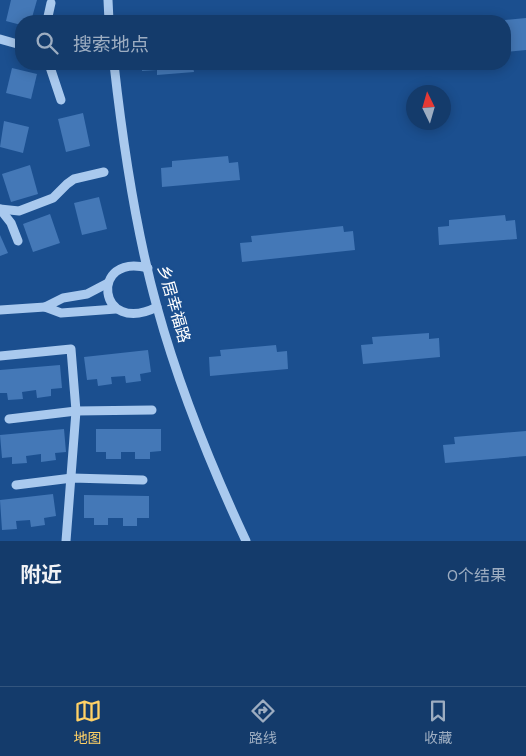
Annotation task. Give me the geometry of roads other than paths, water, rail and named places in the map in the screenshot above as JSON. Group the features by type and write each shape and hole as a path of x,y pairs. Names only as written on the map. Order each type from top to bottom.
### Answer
{"street":[{"path":"108,0 108,15"},
{"path":"48,15 51,3"},
{"path":"0,39 15,43"},
{"path":"51,70 61,100"},
{"name":"乡居幸福路","path":"115,70 134,205 157,307 202,439 246,541"},
{"path":"0,209 19,211 53,198 74,179 104,172"},
{"path":"0,209 11,223 18,241"},
{"path":"148,268 134,265 124,266 113,273 108,283 108,296 116,309 121,312 135,315 146,313 157,307"},
{"path":"0,310 45,307 63,298 87,294 108,283"},
{"path":"45,307 61,313 116,309"},
{"path":"0,356 71,349 76,411 66,541"},
{"path":"9,419 76,411 152,410"},
{"path":"16,485 72,478 143,480"}]}
